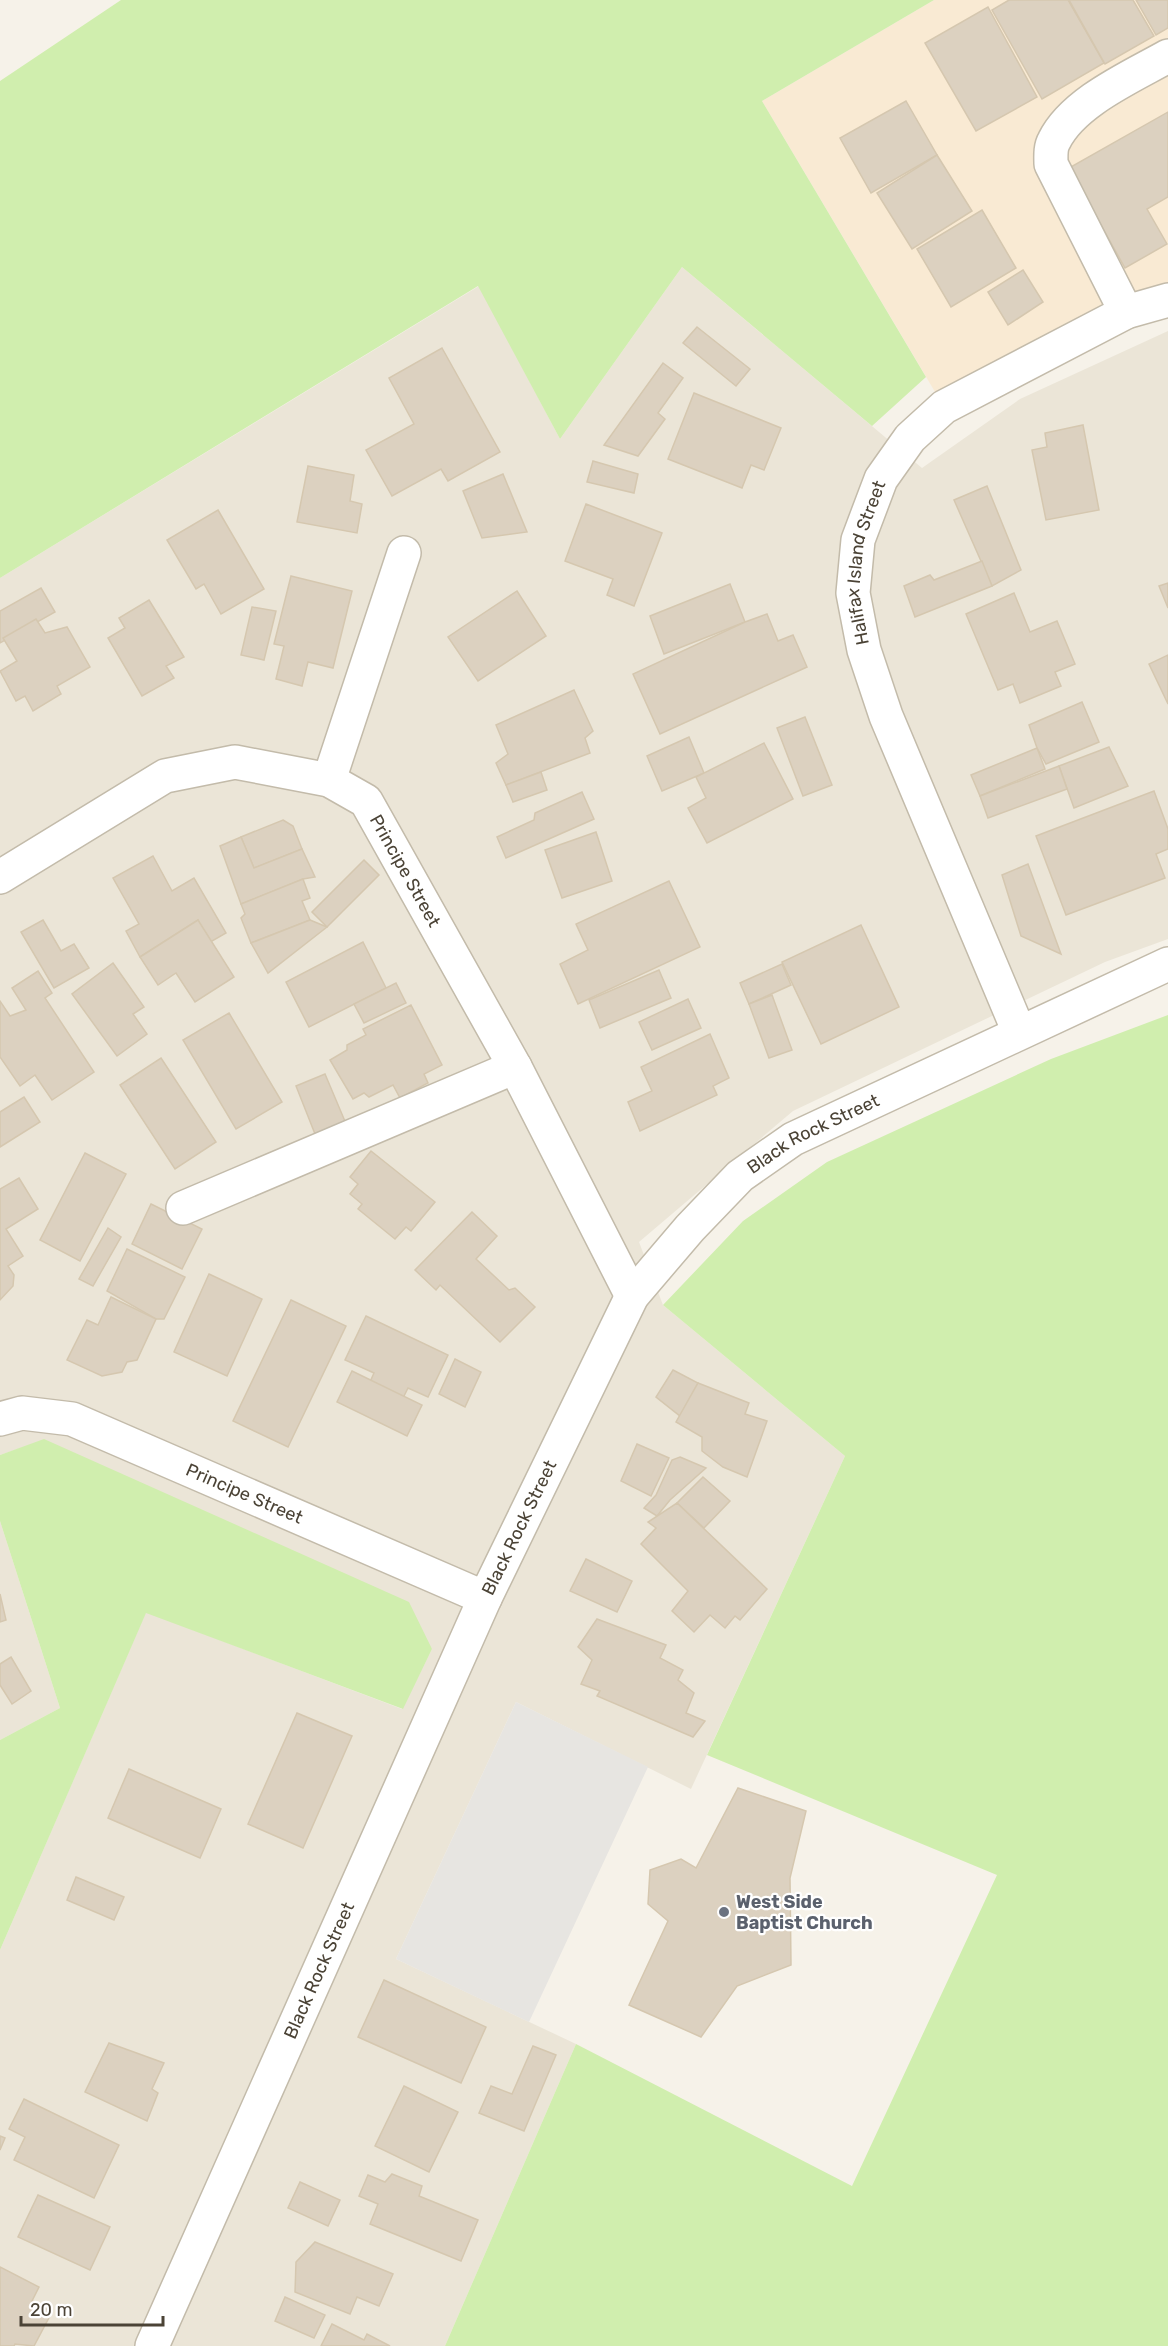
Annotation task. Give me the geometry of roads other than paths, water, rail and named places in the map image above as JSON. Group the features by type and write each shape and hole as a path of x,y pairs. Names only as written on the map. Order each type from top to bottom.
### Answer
{"street":[{"path":"1126,312 1051,164 1052,143 1066,121 1108,90 1168,56"},
{"name":"Halifax Island Street","path":"1019,1032 886,716 864,650 853,593 858,540 881,479 910,438 944,407 1126,312 1168,300"},
{"path":"329,780 404,553"},
{"name":"Principe Street","path":"0,877 165,776 235,762 329,780 366,801 515,1066 632,1296"},
{"name":"Black Rock Street","path":"152,2346 485,1598 632,1296 690,1228 740,1176 793,1139 1168,964"},
{"path":"183,1208 515,1066"},
{"name":"Principe Street","path":"0,1419 22,1413 72,1419 485,1598"}],"place":[{"name":"West Side Baptist Church","path":"724,1912"}]}
